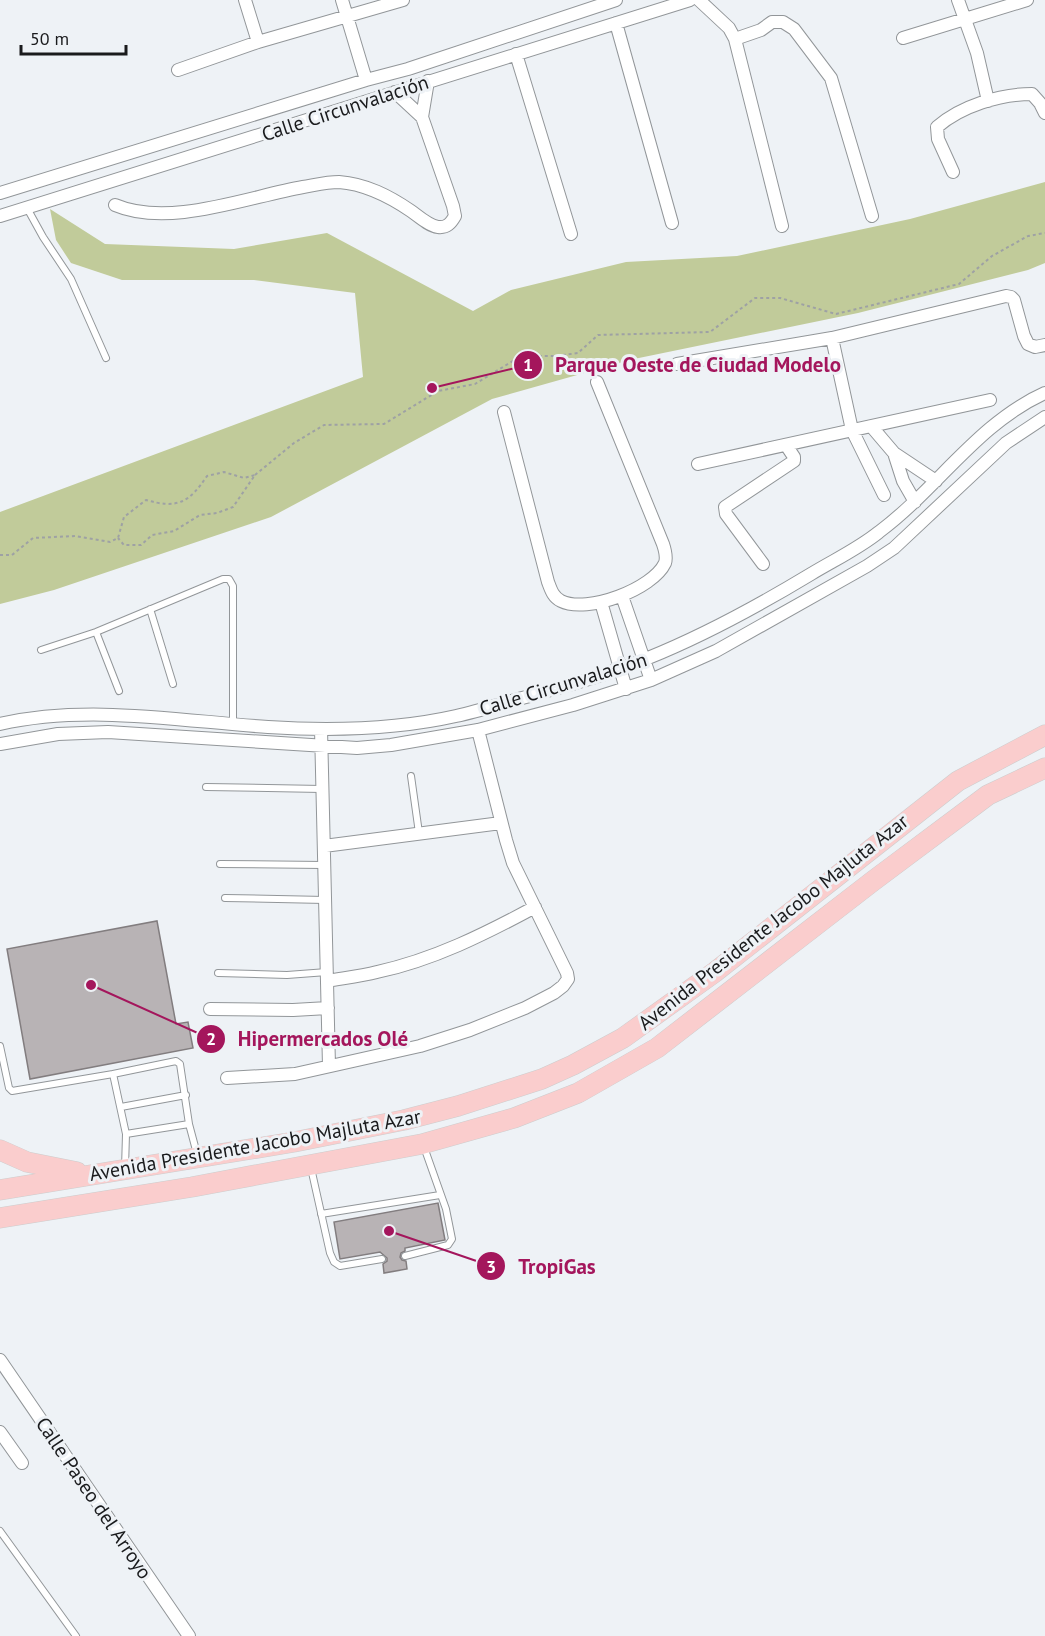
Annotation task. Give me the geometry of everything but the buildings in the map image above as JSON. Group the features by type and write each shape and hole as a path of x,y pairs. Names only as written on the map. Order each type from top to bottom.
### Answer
{"main road":[{"name":"Avenida Presidente Jacobo Majluta Azar","path":"0,1191 294,1142 411,1119 510,1090 573,1065 623,1038 715,972 958,782 1045,735"},
{"name":"Avenida Presidente Jacobo Majluta Azar","path":"0,1218 310,1166 422,1144 514,1118 578,1093 657,1048 988,795 1045,768"},
{"path":"0,1150 27,1162 92,1174"}],"street":[{"path":"245,0 258,42"},
{"path":"342,0 366,80"},
{"path":"178,70 258,42 403,0"},
{"name":"Calle Circunvalación","path":"0,192 408,69 616,0"},
{"name":"Calle Circunvalación","path":"0,216 690,0"},
{"path":"699,0 729,28 735,39 782,226"},
{"path":"958,0 977,53 988,102"},
{"path":"903,38 1027,0"},
{"path":"735,39 761,30 772,22 783,22 794,29 831,78 872,216"},
{"path":"616,23 672,223"},
{"path":"516,54 571,234"},
{"path":"408,69 412,86"},
{"path":"422,117 428,81"},
{"path":"115,205 140,213 169,213 218,207 332,182 356,183 400,204 435,227 446,227 455,216 453,206 422,117 395,92"},
{"path":"953,172 938,139 937,128 946,119 1014,94 1032,94 1045,113"},
{"path":"677,364 832,338 1006,297 1014,300 1028,344 1035,347 1045,345"},
{"path":"832,338 852,430 884,495"},
{"path":"504,412 553,595 568,604 601,602 622,596 651,579 666,557 663,544 597,382"},
{"name":"Calle Circunvalación","path":"0,724 56,716 108,716 354,730 389,727 455,716 565,686 644,660 702,634 759,605 855,549 889,525 915,502 997,422 1045,393"},
{"path":"699,464 990,400"},
{"name":"Calle Circunvalación","path":"0,744 58,734 108,732 357,748 391,745 478,730 626,689 725,646 867,566 894,548 999,449 1045,417"},
{"path":"871,426 894,453 936,481"},
{"path":"762,564 726,514 725,507 794,461 786,445"},
{"path":"894,453 903,481 915,502"},
{"path":"622,596 651,680"},
{"path":"601,602 626,689"},
{"path":"321,729 329,1066"},
{"path":"227,1078 295,1074 420,1046 470,1030 525,1008 563,986 568,979 567,973 513,863 478,730"},
{"path":"324,846 501,823"},
{"path":"327,976 379,972 432,955 487,933 535,907"},
{"path":"210,1009 328,1008"},
{"name":"Calle Paseo del Arroyo","path":"0,1360 189,1636"},
{"path":"0,1432 22,1463"}],"lane":[{"path":"27,207 43,237 71,279 106,358"},
{"path":"41,650 96,632 223,579 229,579 233,586 233,724"},
{"path":"150,609 173,684"},
{"path":"96,632 119,691"},
{"path":"411,776 419,834"},
{"path":"206,787 322,789"},
{"path":"220,864 324,865"},
{"path":"225,898 325,900"},
{"path":"218,973 327,976"},
{"path":"0,1046 9,1088 12,1091 176,1061 180,1064 189,1124 197,1157"},
{"path":"113,1074 126,1134 125,1169"},
{"path":"121,1107 186,1095"},
{"path":"126,1134 189,1124"},
{"path":"405,1256 448,1245 452,1239 440,1195 422,1144"},
{"path":"310,1166 334,1262 340,1266 382,1259"},
{"path":"321,1214 440,1195"},
{"path":"0,1531 76,1636"}],"path":[{"path":"118,538 124,545 141,545 152,535 174,531 200,515 218,513 233,507 255,476 294,442 324,425 384,424 438,391 475,384 521,356 578,354 598,335 710,332 755,298 780,298 836,314 959,284 992,256 1028,236 1045,233"},
{"path":"0,555 12,555 33,538 75,536 110,542 118,538 124,518 146,500 162,504 181,502 195,494 207,476 224,472 244,477 255,476"}],"green space":[{"path":"1045,182 1045,263 1028,270 858,313 634,359 492,399 271,517 54,590 0,604 0,512 363,377 355,293 254,280 122,280 71,263 56,240 50,209 105,244 234,249 327,233 473,311 511,290 626,262 737,256 910,219"}],"place":[{"name":"Parque Oeste de Ciudad Modelo","path":"432,388"},
{"name":"Hipermercados Olé","path":"91,985"},
{"name":"TropiGas","path":"389,1231"}]}
